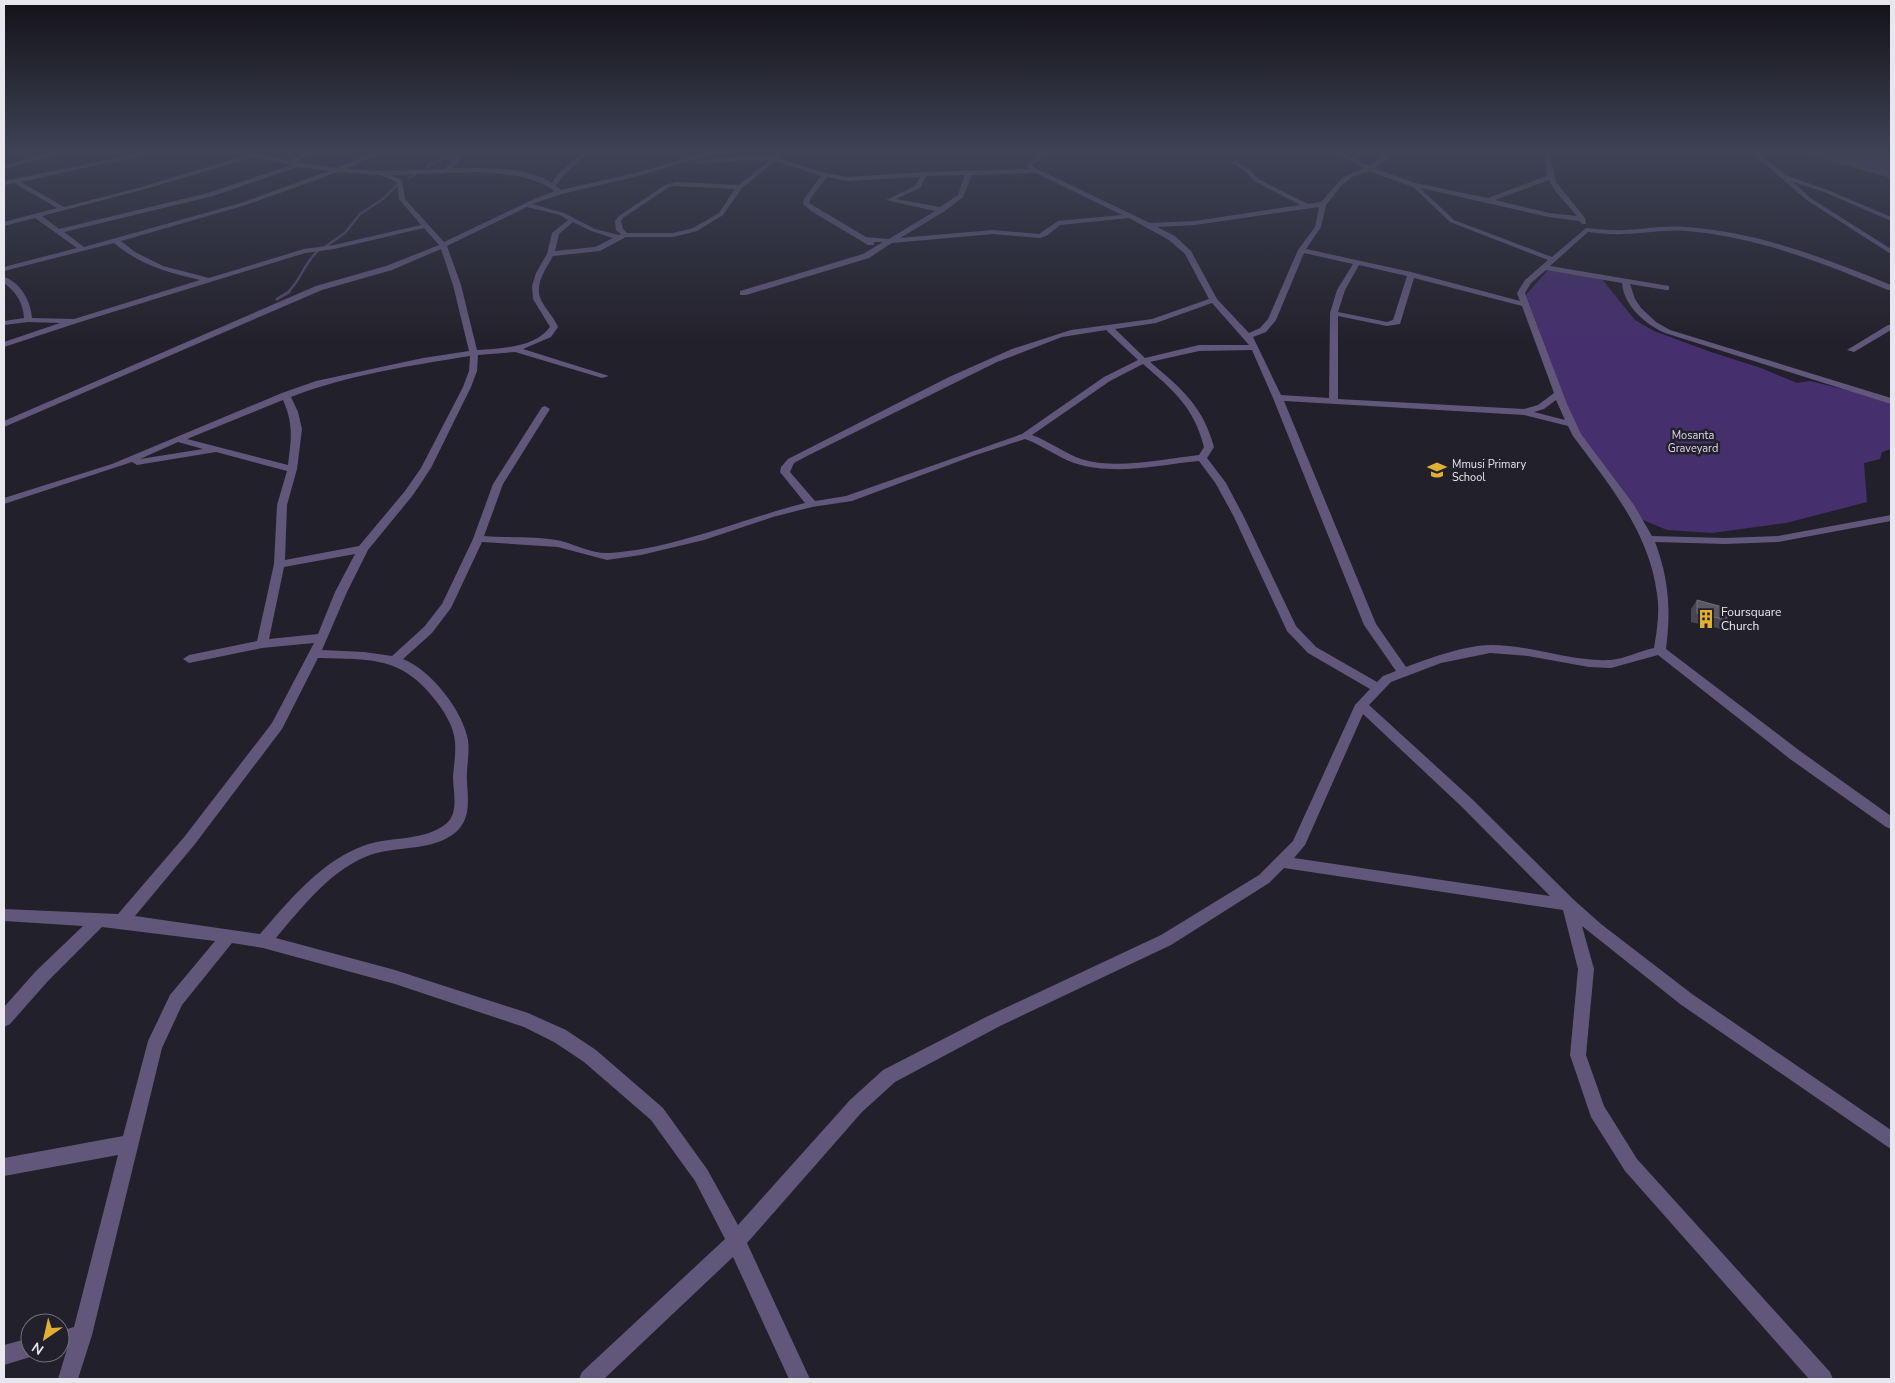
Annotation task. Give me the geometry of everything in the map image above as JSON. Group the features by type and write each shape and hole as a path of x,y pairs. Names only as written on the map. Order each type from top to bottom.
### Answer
{"street":[{"path":"6,222 37,216 83,249"},
{"path":"59,231 122,216"},
{"path":"4,270 204,216"},
{"path":"122,921 190,840 277,726 322,638 341,592 363,549 409,493 426,468 467,387 473,371 474,353 457,285 443,246 417,216"},
{"path":"6,421 319,288 389,268 443,246 505,216"},
{"path":"565,216 593,230 622,236 673,235 689,232 718,216"},
{"path":"622,236 618,221 623,216"},
{"path":"823,216 866,239 879,249"},
{"path":"743,293 866,256 934,216"},
{"path":"866,239 893,241 993,232 1040,236 1046,235 1058,223 1130,216 1182,246 1188,253 1214,300 1248,336 1255,347 1278,398 1370,625 1403,672"},
{"path":"1148,225 1195,223 1244,216"},
{"path":"1248,336 1263,330 1272,320 1302,250 1318,227 1320,216"},
{"path":"1446,216 1452,221 1549,263 1666,288"},
{"path":"1551,216 1584,225 1627,232 1687,229 1752,239 1801,251 1891,288"},
{"path":"1577,216 1584,225"},
{"path":"1834,216 1891,252"},
{"path":"4,501 115,466 177,438 319,383 423,361 514,349 540,340 548,335 554,327 539,304 534,288 535,282 551,254 556,233 572,220"},
{"path":"1584,225 1549,263 1528,282 1521,293 1571,424 1630,507 1648,539 1654,555 1663,594 1664,618 1660,650"},
{"path":"4,345 74,321 304,251 334,247 426,226"},
{"path":"551,254 597,249 622,236"},
{"path":"116,241 132,254 160,268 211,280"},
{"path":"1302,250 1411,274 1524,304"},
{"path":"1333,401 1334,314 1341,290 1356,263"},
{"path":"1334,314 1387,324 1397,322 1411,274"},
{"path":"4,279 14,286 21,295 26,305 28,320"},
{"path":"1626,280 1626,289 1631,298 1641,313 1654,324 1693,340 1891,400"},
{"path":"812,504 785,472 786,467 791,461 988,361 1058,335 1082,329 1155,320 1196,304 1214,300"},
{"path":"4,323 28,320 74,321"},
{"path":"1108,326 1144,361 1178,388 1190,402 1207,436 1209,447 1202,458"},
{"path":"1851,350 1889,331"},
{"path":"478,539 559,544 579,551 607,557 641,552 700,538 769,514 812,504 848,499 1025,436 1106,379 1144,361 1199,348 1255,347"},
{"path":"514,349 605,376"},
{"path":"1524,412 1541,406 1558,394"},
{"path":"262,644 279,564 282,505 292,469 297,429 293,412 285,395"},
{"path":"1278,398 1524,412 1571,424"},
{"path":"395,660 428,630 447,605 478,539 498,484 545,409"},
{"path":"1025,436 1042,442 1075,460 1093,465 1118,466 1202,458"},
{"path":"177,438 292,469"},
{"path":"115,466 218,450"},
{"path":"1202,458 1221,483 1239,517 1291,628 1312,650 1378,688"},
{"path":"1648,539 1725,541 1778,539 1891,515"},
{"path":"279,564 363,549"},
{"path":"189,659 262,644 322,638"},
{"path":"589,1379 736,1241 856,1106 889,1076 994,1021 1166,940 1264,879 1298,845 1361,704 1387,680 1403,672 1440,659 1490,649 1528,652 1590,663 1611,664 1660,650"},
{"path":"1660,650 1795,755 1891,823"},
{"path":"263,940 300,900 342,862 353,855 380,846 416,841 442,833 452,828 458,820 462,803 460,778 461,738 449,708 430,685 415,671 395,660 314,654"},
{"path":"1361,704 1467,803 1569,905 1596,929 1686,999 1891,1140"},
{"path":"1281,862 1569,905"},
{"path":"1569,905 1586,969 1578,1055 1598,1111 1631,1165 1823,1379"},
{"path":"4,914 122,921 263,940 429,988 528,1020 560,1036 590,1056 657,1114 701,1175 736,1241 800,1379"},
{"path":"4,1019 42,976 99,920"},
{"path":"68,1379 82,1336 154,1048 176,1000 229,935"},
{"path":"4,1167 129,1144"},
{"path":"70,1339 82,1336"},
{"path":"4,1355 20,1351"}],"green space":[{"name":"Mosanta Graveyard","path":"1548,270 1601,278 1635,320 1654,331 1761,368 1797,383 1810,381 1891,401 1891,449 1882,452 1880,459 1864,463 1867,502 1786,523 1712,533 1667,530 1636,517 1584,442 1568,408 1526,295"}],"building":[{"path":"1697,600 1726,608 1727,620 1697,613"}],"waterway":[{"path":"326,246 345,233 359,216"},
{"path":"287,293 319,250"},
{"path":"277,299 289,292"}],"place":[{"name":"Mmusi Primary School","path":"1437,470"},
{"name":"Foursquare Church","path":"1706,619"}]}
